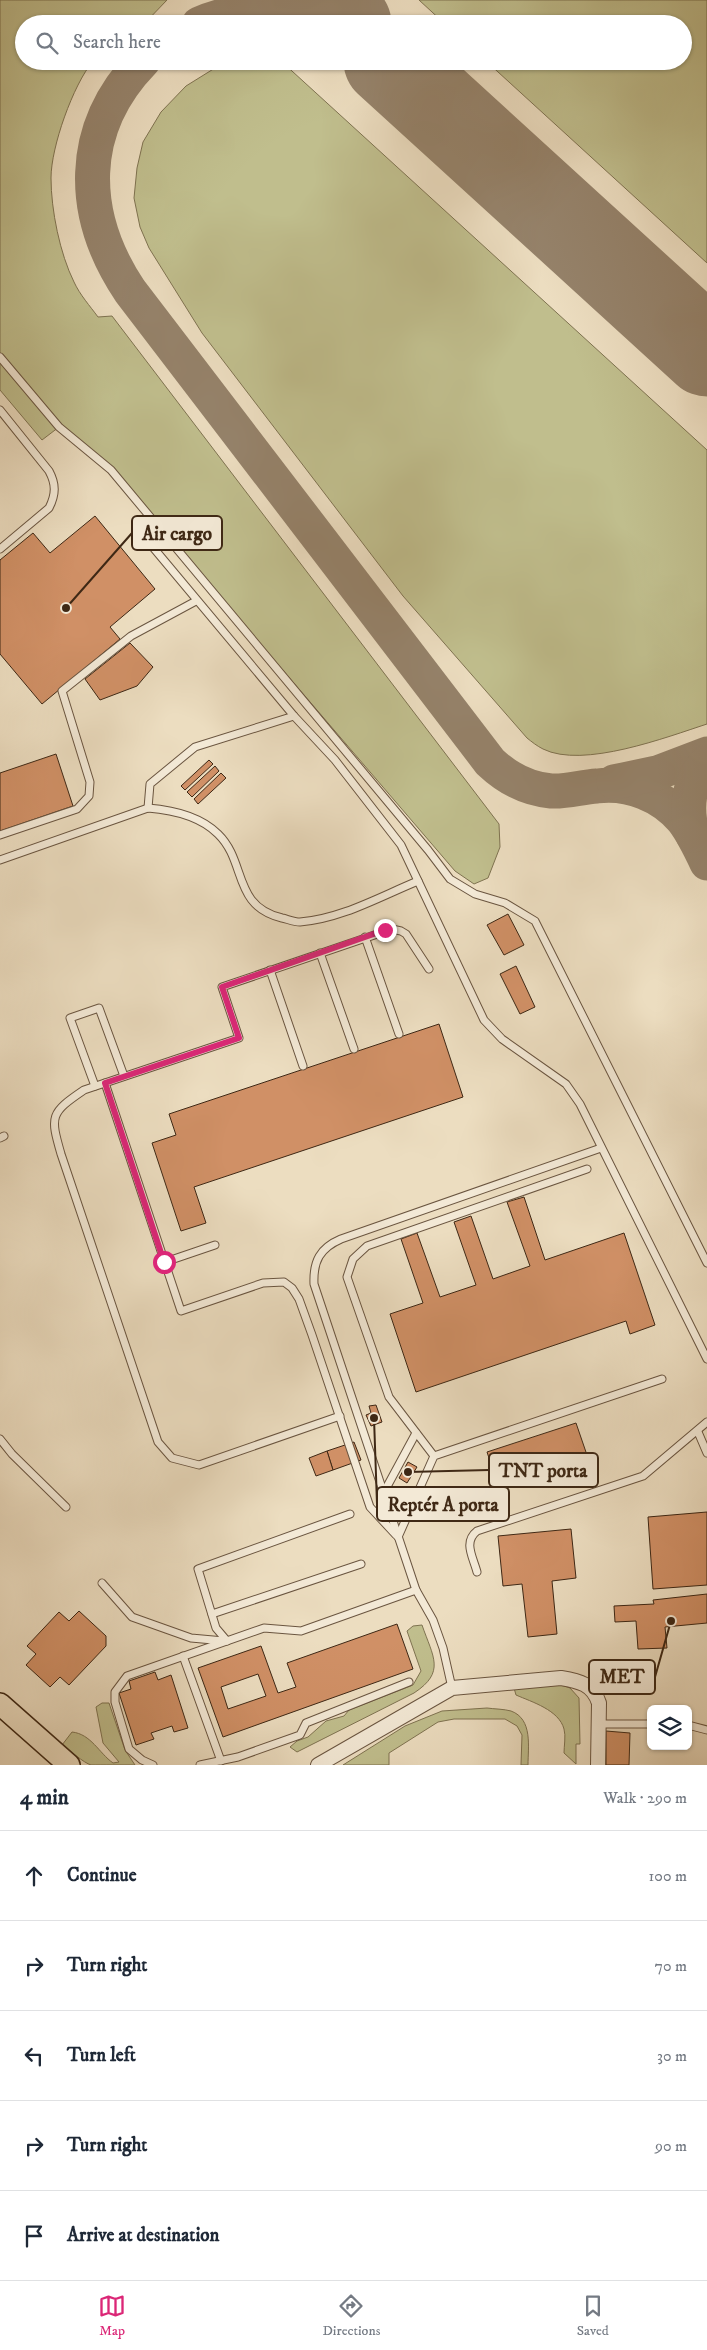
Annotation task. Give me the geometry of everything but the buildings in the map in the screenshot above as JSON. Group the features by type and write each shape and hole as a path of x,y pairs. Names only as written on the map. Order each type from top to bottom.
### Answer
{"main road":[{"path":"0,1704 70,1765"},
{"path":"0,1722 50,1765"}],"street":[{"path":"318,1765 452,1688 560,1678 576,1681 591,1687 599,1703 598,1765"}],"lane":[{"path":"0,357 59,427 111,470 403,819 450,878 475,894 505,903 535,921 707,1263"},
{"path":"0,410 48,471 54,480 55,490 54,499 49,508 0,549"},
{"path":"136,527 294,716 335,760 401,845 484,1020 502,1039 566,1084 580,1104 707,1358"},
{"path":"0,835 78,809 90,796 90,782 62,691 131,636 196,601"},
{"path":"148,808 150,784 195,747 294,716"},
{"path":"0,860 148,808 173,810 202,823 219,835 231,856 253,905 270,915 299,922 336,915 418,881"},
{"path":"340,1416 199,1465 172,1458 158,1442 60,1154 53,1125 56,1113 64,1103 84,1090 239,1038 222,987 385,930 401,930 429,969"},
{"path":"365,937 399,1034"},
{"path":"320,953 354,1049"},
{"path":"270,970 303,1066"},
{"path":"94,1086 70,1018 99,1008 124,1076"},
{"path":"105,1083 181,1310 263,1283 284,1282 292,1288 299,1299 309,1326 370,1507 398,1537"},
{"path":"452,1688 443,1648 433,1620 416,1590 382,1494 314,1284 314,1266 322,1250 342,1239 601,1148"},
{"path":"434,1456 389,1397 347,1277 353,1259 367,1246 587,1169"},
{"path":"164,1262 214,1245"},
{"path":"398,1537 434,1456 662,1379"},
{"path":"477,1572 468,1542 470,1536 477,1531 644,1476 698,1432 707,1422"},
{"path":"698,1432 707,1453"},
{"path":"382,1494 416,1433"},
{"path":"0,1439 12,1454 66,1507"},
{"path":"227,1641 216,1628 198,1569 350,1514"},
{"path":"212,1614 361,1564"},
{"path":"102,1583 132,1617 191,1638 227,1641"},
{"path":"153,1765 142,1760 129,1749 115,1702 115,1692 127,1676 264,1628 301,1631 416,1590"},
{"path":"183,1656 221,1760"},
{"path":"591,1687 602,1681 618,1680"},
{"path":"200,1765 238,1757 300,1735 306,1723 409,1682"},
{"path":"599,1724 647,1724"},
{"path":"692,1726 707,1730"}],"shaded area":[{"path":"0,0 167,0 153,15 15,15 15,70 86,70 64,117 52,165 51,191 64,258 79,291 98,317 112,316 499,824 500,847 488,878 474,884 455,871 111,470 59,427 42,440 0,390"},
{"path":"419,0 707,0 707,263 496,70 692,70 692,15 435,15"},
{"path":"212,70 291,70 707,450 707,724 648,743 602,753 560,754 543,749 527,738 403,596 202,333 149,248 140,227 134,198 137,168 143,142 161,112 186,86"},
{"path":"422,1625 434,1663 430,1678 424,1685 414,1693 297,1752 290,1747 297,1741 308,1737 326,1721 344,1716 349,1710 413,1685 421,1671 407,1631 413,1626"},
{"path":"556,1683 570,1688 579,1698 580,1744 576,1744 576,1764 564,1753 565,1732 557,1717 537,1704 516,1695 514,1688"},
{"path":"102,1703 109,1703 125,1750 135,1765 91,1765 62,1745 72,1732 79,1733 90,1740 113,1763 119,1762 103,1743 96,1707"},
{"path":"487,1708 511,1711 523,1720 528,1734 528,1765 521,1765 522,1735 517,1726 505,1719 454,1719 438,1722 389,1753 389,1765 343,1765 405,1726 442,1711"}],"taxiway":[{"path":"227,15 265,10 303,15"},
{"path":"135,70 121,87 106,115 96,144 93,173 94,203 101,233 113,262 130,291 490,762 518,782 542,790 563,791 609,785 633,788 655,797 675,811 683,820 707,863"},
{"path":"614,782 657,773 707,754"},
{"path":"693,835 689,815 690,796 696,778 707,762"}],"runway":[{"path":"320,0 337,15"},
{"path":"398,70 707,352"}],"place":[{"name":"Air cargo","path":"66,608"},
{"name":"Reptér A porta","path":"374,1418"},
{"name":"TNT porta","path":"408,1472"},
{"name":"MET","path":"671,1621"}],"route":[{"path":"164,1262 105,1083 239,1038 222,987 385,930"}]}
